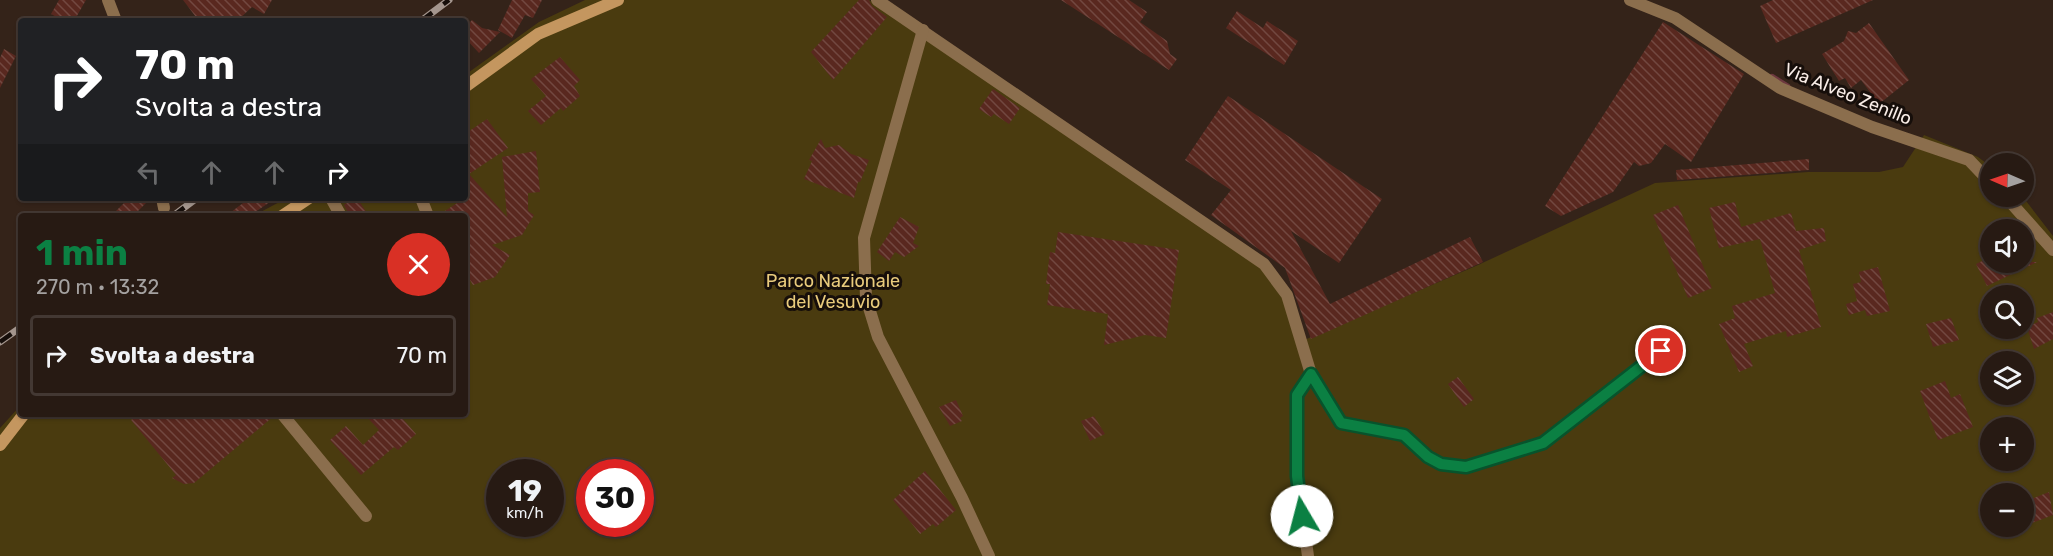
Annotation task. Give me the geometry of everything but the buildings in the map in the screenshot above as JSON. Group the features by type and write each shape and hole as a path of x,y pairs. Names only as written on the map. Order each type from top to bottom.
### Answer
{"main road":[{"path":"468,85 538,34 618,0"},
{"path":"286,213 304,201"},
{"path":"0,445 22,417"}],"street":[{"path":"108,0 115,18"},
{"path":"877,0 1264,264 1287,295 1311,374 1341,423 1404,435 1428,457 1441,464 1466,467 1543,443 1661,351"},
{"name":"Via Alveo Zenillo","path":"1630,0 1675,18 1780,88 1872,127 1969,159 1980,171"},
{"path":"923,30 864,238 866,298 878,337 962,498 988,556"},
{"path":"2015,207 2053,250"},
{"path":"1308,556 1297,476 1297,395 1311,374"},
{"path":"284,417 366,516"}],"green space":[{"name":"Parco Nazionale del Vesuvio","path":"585,0 869,0 926,34 1279,275 1302,341 1478,265 1655,183 1808,172 1879,172 1903,167 1924,135 1980,158 1980,207 2031,207 2053,236 2053,556 0,556 0,428 18,408 18,417 468,417 468,213 259,213 281,201 468,201 468,73 539,22"}],"waterway":[{"path":"1772,76 1788,86"}],"railway":[{"path":"425,18 449,0"},
{"path":"177,213 193,201"},
{"path":"0,342 18,329"}],"route":[{"path":"1302,516 1297,476 1297,395 1311,374 1341,423 1404,435 1428,457 1441,464 1466,467 1543,443 1661,351"}]}
